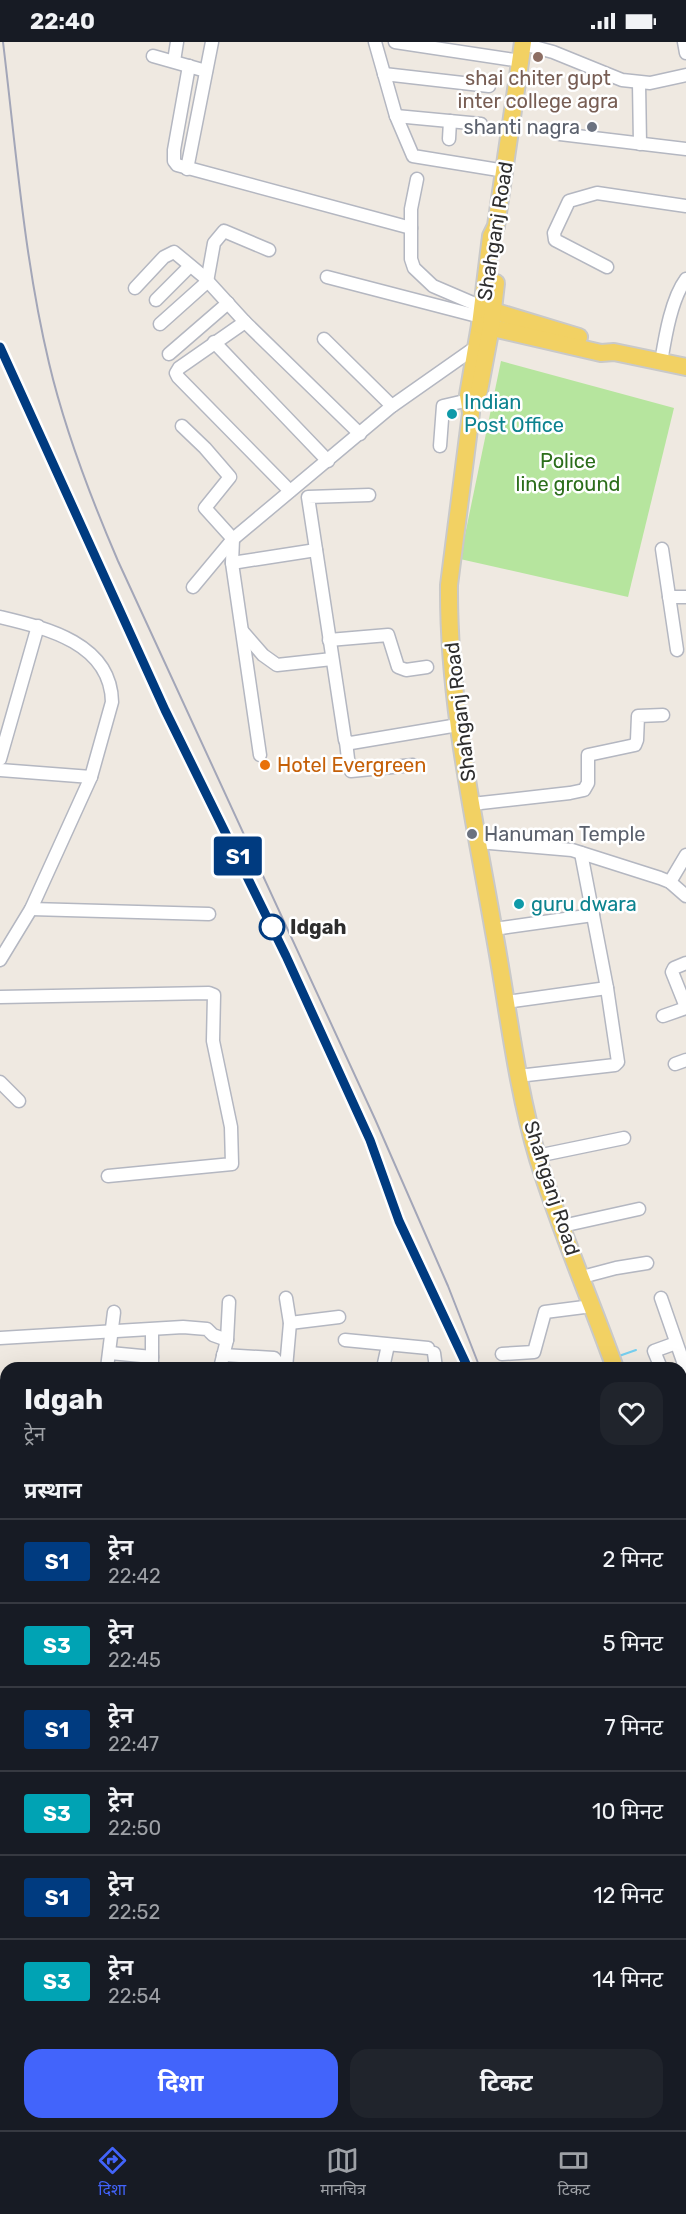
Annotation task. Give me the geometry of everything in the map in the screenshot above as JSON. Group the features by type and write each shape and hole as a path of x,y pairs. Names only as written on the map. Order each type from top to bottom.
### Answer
{"main road":[{"name":"Shahganj Road","path":"523,43 496,226 500,238 485,316 476,347 449,585 449,612 458,725 518,1076 537,1156 613,1362"},
{"path":"470,406 478,396 485,316 602,345 614,352 686,367"}],"street":[{"path":"174,61 177,42"},
{"path":"187,169 212,42"},
{"path":"375,42 396,116 411,154 415,157 505,171"},
{"path":"395,42 521,61"},
{"path":"684,42 686,53"},
{"path":"523,43 553,52 622,80 650,83 686,75"},
{"path":"153,56 206,71"},
{"path":"189,66 173,159 177,165 411,228"},
{"path":"384,74 489,86"},
{"path":"639,83 640,144"},
{"path":"396,116 481,124"},
{"path":"449,138 450,121"},
{"path":"560,134 686,149"},
{"path":"417,179 411,209 411,259 414,267 433,286 485,316"},
{"path":"607,267 555,240 554,233 569,201 597,193 686,206"},
{"path":"160,324 207,282 214,243 224,231 269,250"},
{"path":"135,288 168,253 174,252 360,434"},
{"path":"156,300 190,266"},
{"path":"327,277 485,316"},
{"path":"661,362 679,289 686,279"},
{"path":"170,354 228,303"},
{"path":"245,322 214,342 179,368 176,373 290,492"},
{"path":"324,339 392,406"},
{"path":"214,342 328,461"},
{"path":"193,587 233,539 392,406 476,347"},
{"path":"440,446 443,406 470,406"},
{"path":"182,426 230,477 205,508 233,539 232,563 260,755"},
{"path":"369,495 308,497 344,738 351,771 413,765"},
{"path":"662,549 677,650"},
{"path":"232,563 316,550"},
{"path":"669,597 686,597"},
{"path":"0,617 38,626 86,648 106,673 112,692 112,702 91,777 32,909 0,960"},
{"path":"0,759 38,626"},
{"path":"242,631 263,655 277,665 332,659"},
{"path":"329,640 388,635 398,667 406,670 427,667"},
{"path":"472,804 584,790 588,783 588,755 635,745 637,716 663,715"},
{"path":"346,742 458,725"},
{"path":"0,770 91,777"},
{"path":"478,842 566,849 648,873 670,882 686,896"},
{"path":"518,1076 617,1064 619,1059 581,853"},
{"path":"670,882 686,855"},
{"path":"32,909 209,914"},
{"path":"494,930 593,915"},
{"path":"663,1016 686,1007 672,972 674,968 686,963"},
{"path":"506,1002 607,988"},
{"path":"0,997 209,993 214,995 213,1041 231,1127 232,1164 108,1176"},
{"path":"0,1082 19,1101"},
{"path":"537,1156 624,1138"},
{"path":"562,1226 639,1209"},
{"path":"582,1277 647,1263"},
{"path":"286,1298 290,1323 286,1362"},
{"path":"661,1298 683,1362"},
{"path":"221,1362 227,1340 229,1302"},
{"path":"502,1354 534,1352 545,1312 592,1306"},
{"path":"108,1362 114,1312"},
{"path":"290,1323 339,1317"},
{"path":"0,1338 183,1327 206,1329 213,1335 227,1340"},
{"path":"110,1353 152,1362 152,1330"},
{"path":"345,1340 431,1351 434,1362"},
{"path":"659,1362 655,1351 676,1343"},
{"path":"384,1362 388,1346"},
{"path":"223,1355 274,1358 277,1362"}],"green space":[{"name":"Police line ground","path":"501,361 674,408 628,597 460,559"}],"waterway":[{"path":"619,1356 636,1350"}],"railway":[{"path":"3,42 22,203 40,323 55,388 79,463 118,561 375,1119 448,1286 478,1362"},
{"path":"0,347 165,710 267,915 370,1140 399,1221 465,1362"}],"train":[{"name":"S1","path":"0,347 165,710 286,956 370,1140 399,1221 465,1362"}],"place":[{"name":"shai chiter gupt inter college agra","path":"538,57"},
{"name":"shanti nagra","path":"592,127"},
{"name":"Indian Post Office","path":"452,414"},
{"name":"Hotel Evergreen","path":"265,765"},
{"name":"Hanuman Temple","path":"472,834"},
{"name":"guru dwara","path":"519,904"},
{"name":"Idgah","path":"272,927"}]}
